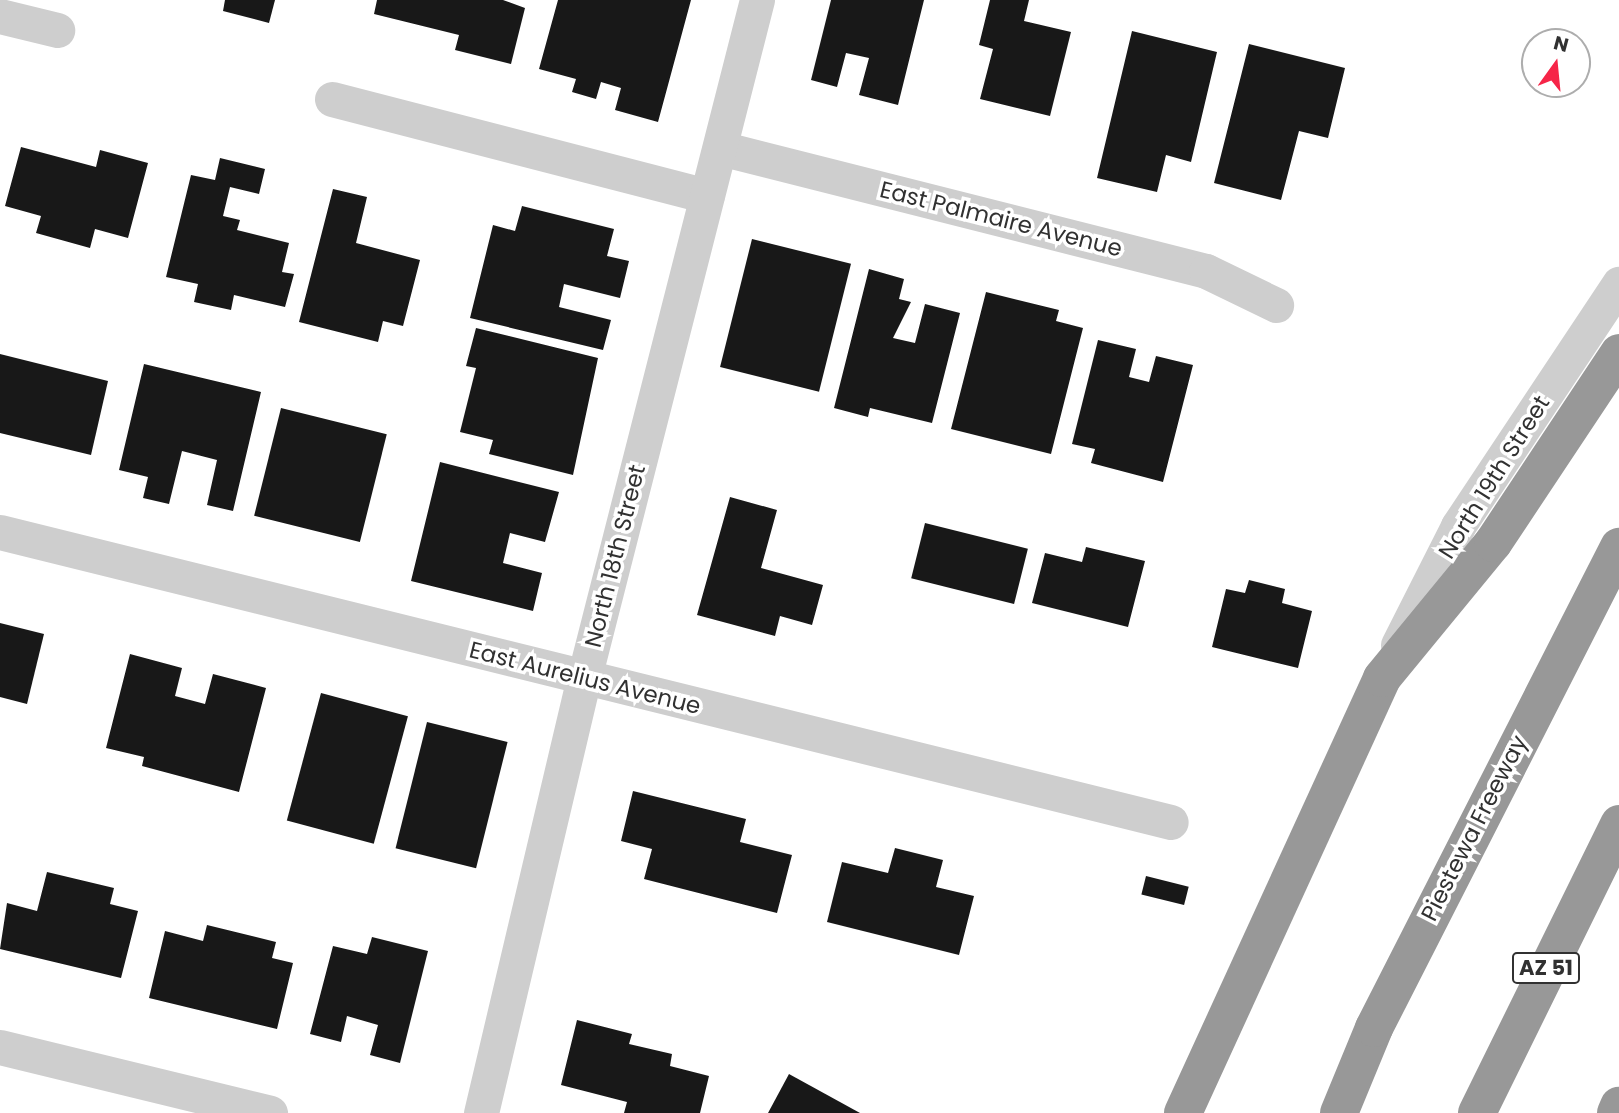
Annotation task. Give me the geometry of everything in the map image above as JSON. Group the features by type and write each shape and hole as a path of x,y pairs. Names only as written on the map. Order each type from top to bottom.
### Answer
{"highway":[{"path":"1183,1113 1382,678 1493,543 1619,353"},
{"name":"Piestewa Freeway","path":"1339,1113 1392,990 1619,547"},
{"name":"AZ 51","path":"1477,1113 1619,824"},
{"path":"1616,1113 1619,1105"}],"street":[{"name":"North 18th Street","path":"481,1113 584,678 757,0"},
{"path":"0,16 57,30"},
{"path":"331,99 707,196"},
{"name":"East Palmaire Avenue","path":"720,148 1206,271 1276,305"},
{"name":"North 19th Street","path":"1382,678 1458,526 1619,284"},
{"name":"East Aurelius Avenue","path":"0,532 1171,822"},
{"path":"0,1047 270,1113"}],"building":[{"path":"225,0 275,0 269,23 223,11"},
{"path":"377,0 503,0 525,8 511,64 455,50 459,35 374,14"},
{"path":"558,0 691,0 658,122 615,110 621,88 601,82 596,99 572,92 576,79 539,69"},
{"path":"831,0 924,0 898,105 859,95 869,58 846,53 837,87 811,80"},
{"path":"990,0 1029,0 1024,21 1071,32 1050,116 980,99 993,49 979,45"},
{"path":"1132,31 1217,52 1191,162 1166,155 1157,192 1097,178"},
{"path":"1249,44 1345,68 1328,138 1299,131 1281,200 1214,183"},
{"path":"21,147 96,167 100,150 148,163 128,238 95,229 90,248 36,233 41,216 5,206"},
{"path":"220,158 265,169 259,194 230,187 223,216 240,220 237,230 289,243 282,272 294,274 285,307 234,295 231,310 194,302 198,284 166,277 191,175 215,180"},
{"path":"333,189 367,197 356,243 420,260 403,326 383,321 378,342 299,322"},
{"path":"522,206 614,229 607,256 629,261 620,298 564,284 559,307 611,320 603,350 470,318 493,225 515,231"},
{"path":"752,239 851,264 819,392 720,367"},
{"path":"869,269 904,279 899,299 911,302 893,338 915,343 925,304 960,313 932,423 870,408 868,417 834,408"},
{"path":"986,292 1059,310 1056,321 1083,328 1051,454 951,429"},
{"path":"476,328 598,358 573,475 489,454 493,440 460,432 476,368 466,366"},
{"path":"1098,340 1136,349 1129,377 1149,382 1156,356 1193,365 1163,482 1091,463 1095,449 1072,444"},
{"path":"0,354 108,381 91,455 0,433"},
{"path":"144,364 261,392 233,511 207,505 217,460 182,451 169,504 143,498 148,477 119,470"},
{"path":"281,408 387,434 360,542 254,516"},
{"path":"440,462 559,492 545,542 510,533 503,563 542,573 533,611 411,581"},
{"path":"730,497 777,510 761,568 823,585 812,625 780,616 775,636 697,615"},
{"path":"925,523 1028,549 1014,604 911,578"},
{"path":"1086,547 1145,561 1128,627 1032,603 1045,553 1082,562"},
{"path":"1249,580 1285,589 1282,603 1312,611 1298,668 1212,647 1226,589 1245,593"},
{"path":"0,623 44,634 27,704 0,697"},
{"path":"130,654 182,668 175,696 205,704 213,674 266,688 239,792 142,766 144,757 106,748"},
{"path":"321,693 408,716 374,844 287,821"},
{"path":"427,722 508,742 476,868 396,848"},
{"path":"633,791 746,819 740,842 792,855 777,913 644,879 652,849 621,841"},
{"path":"895,848 943,860 936,887 974,896 959,955 827,922 842,862 888,873"},
{"path":"47,872 114,888 110,904 138,911 121,978 0,949 7,903 37,911"},
{"path":"1146,876 1189,887 1184,905 1141,894"},
{"path":"207,925 276,942 272,958 293,963 277,1029 149,998 165,931 203,941"},
{"path":"372,937 428,951 400,1063 370,1055 378,1025 347,1016 341,1042 310,1034 333,946 367,954"},
{"path":"577,1020 632,1034 629,1044 672,1054 670,1066 709,1076 700,1113 624,1113 627,1102 561,1085"},
{"path":"789,1074 860,1113 768,1113"}]}
